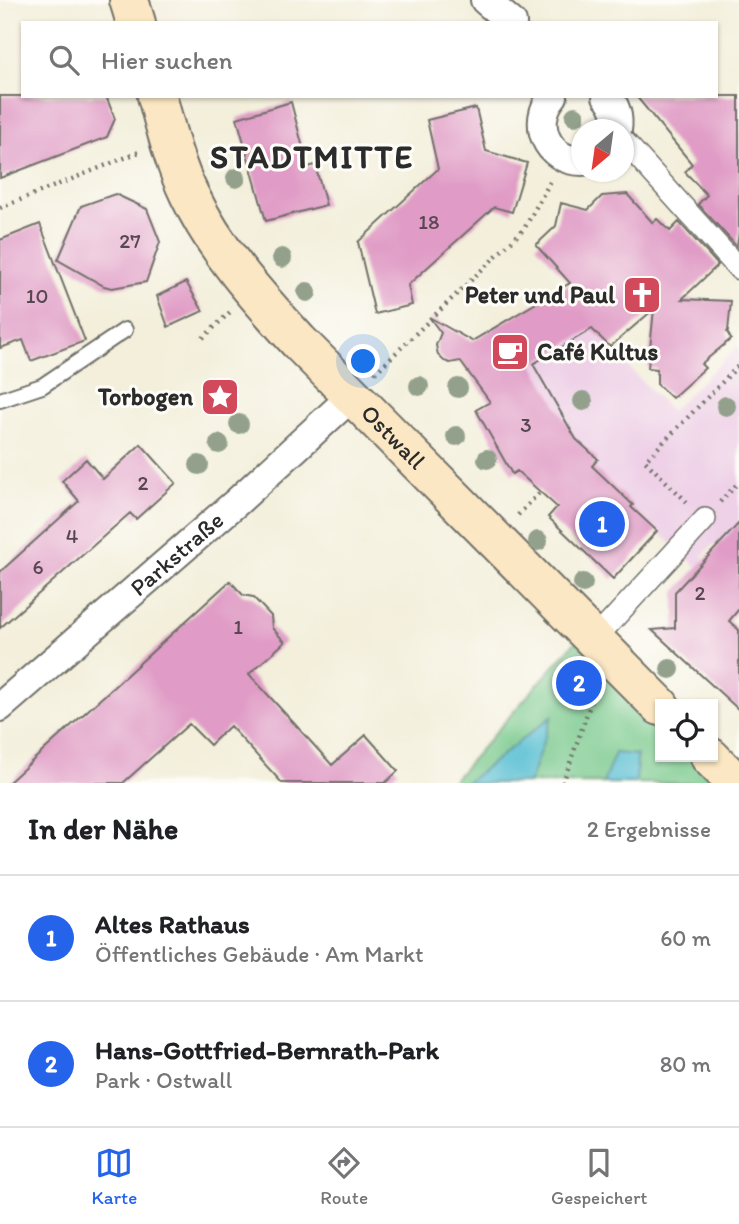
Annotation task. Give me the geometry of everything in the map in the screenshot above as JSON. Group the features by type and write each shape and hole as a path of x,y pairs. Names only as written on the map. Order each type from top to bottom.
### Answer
{"main road":[{"path":"129,0 135,21"},
{"name":"Ostwall","path":"157,98 188,193 207,229 243,280 352,396 655,701"},
{"path":"715,762 736,783"}],"street":[{"path":"485,0 510,21"},
{"path":"552,98 542,119 543,131 547,142 555,151 571,158"},
{"path":"608,98 617,111 617,119"},
{"path":"634,152 739,269"},
{"name":"Parkstraße","path":"0,707 238,500 352,396"},
{"path":"594,640 705,519"}],"lane":[{"path":"0,400 42,386 125,330"}],"path":[{"path":"0,208 169,140"},
{"path":"352,396 524,229 571,162"},
{"path":"739,365 645,461 705,519 739,482"},
{"path":"563,783 590,705 594,640"}],"shaded area":[{"path":"592,329 671,411 739,345 739,523 718,546 715,543 702,556 706,560 698,568 590,468 598,459 576,439 539,375 529,367"}],"green space":[{"path":"576,641 655,719 655,762 698,762 719,783 451,783"}],"water":[{"path":"552,716 529,783 466,783"},
{"path":"615,753 637,755 636,783 603,783"}],"building":[{"path":"0,96 107,98 115,119 107,137 0,178"},
{"path":"739,96 737,247 698,204 707,195 685,172 692,164 638,98"},
{"path":"291,102 308,167 315,165 326,205 266,221 237,118"},
{"path":"476,108 486,151 527,163 512,212 494,207 408,285 412,305 375,314 358,242 438,169 427,120"},
{"path":"115,194 147,209 160,242 146,282 112,288 58,260 81,206"},
{"path":"627,194 653,223 657,219 670,231 679,222 718,265 682,299 731,301 727,332 731,339 701,364 705,368 672,398 657,384 657,369 648,368 654,309 610,347 592,329 533,364 576,439 598,459 592,466 657,531 613,579 548,517 557,507 517,471 512,474 476,410 490,402 460,361 450,363 438,355 436,345 441,333 429,317 472,341 570,283 536,245 556,226 561,203 588,210 602,196"},
{"path":"40,224 85,341 31,361 23,340 0,348 0,240"},
{"path":"186,282 203,311 168,327 157,296"},
{"path":"141,444 176,483 136,519 130,513 0,628 0,572 79,501 62,481 86,459 103,479"},
{"path":"739,523 739,609 729,621 739,630 739,710 652,630 675,628 675,592"},
{"path":"230,581 243,595 253,597 271,616 272,628 285,642 249,674 332,765 366,735 398,771 385,783 282,783 230,726 210,745 189,724 123,783 8,783"}],"place":[{"name":"Peter und Paul","path":"642,295"},
{"name":"Café Kultus","path":"510,352"},
{"name":"Torbogen","path":"220,397"},
{"name":"Altes Rathaus","path":"602,524"},
{"name":"Hans-Gottfried-Bernrath-Park","path":"579,683"}],"district":[{"name":"STADTMITTE","path":"312,157"}]}
